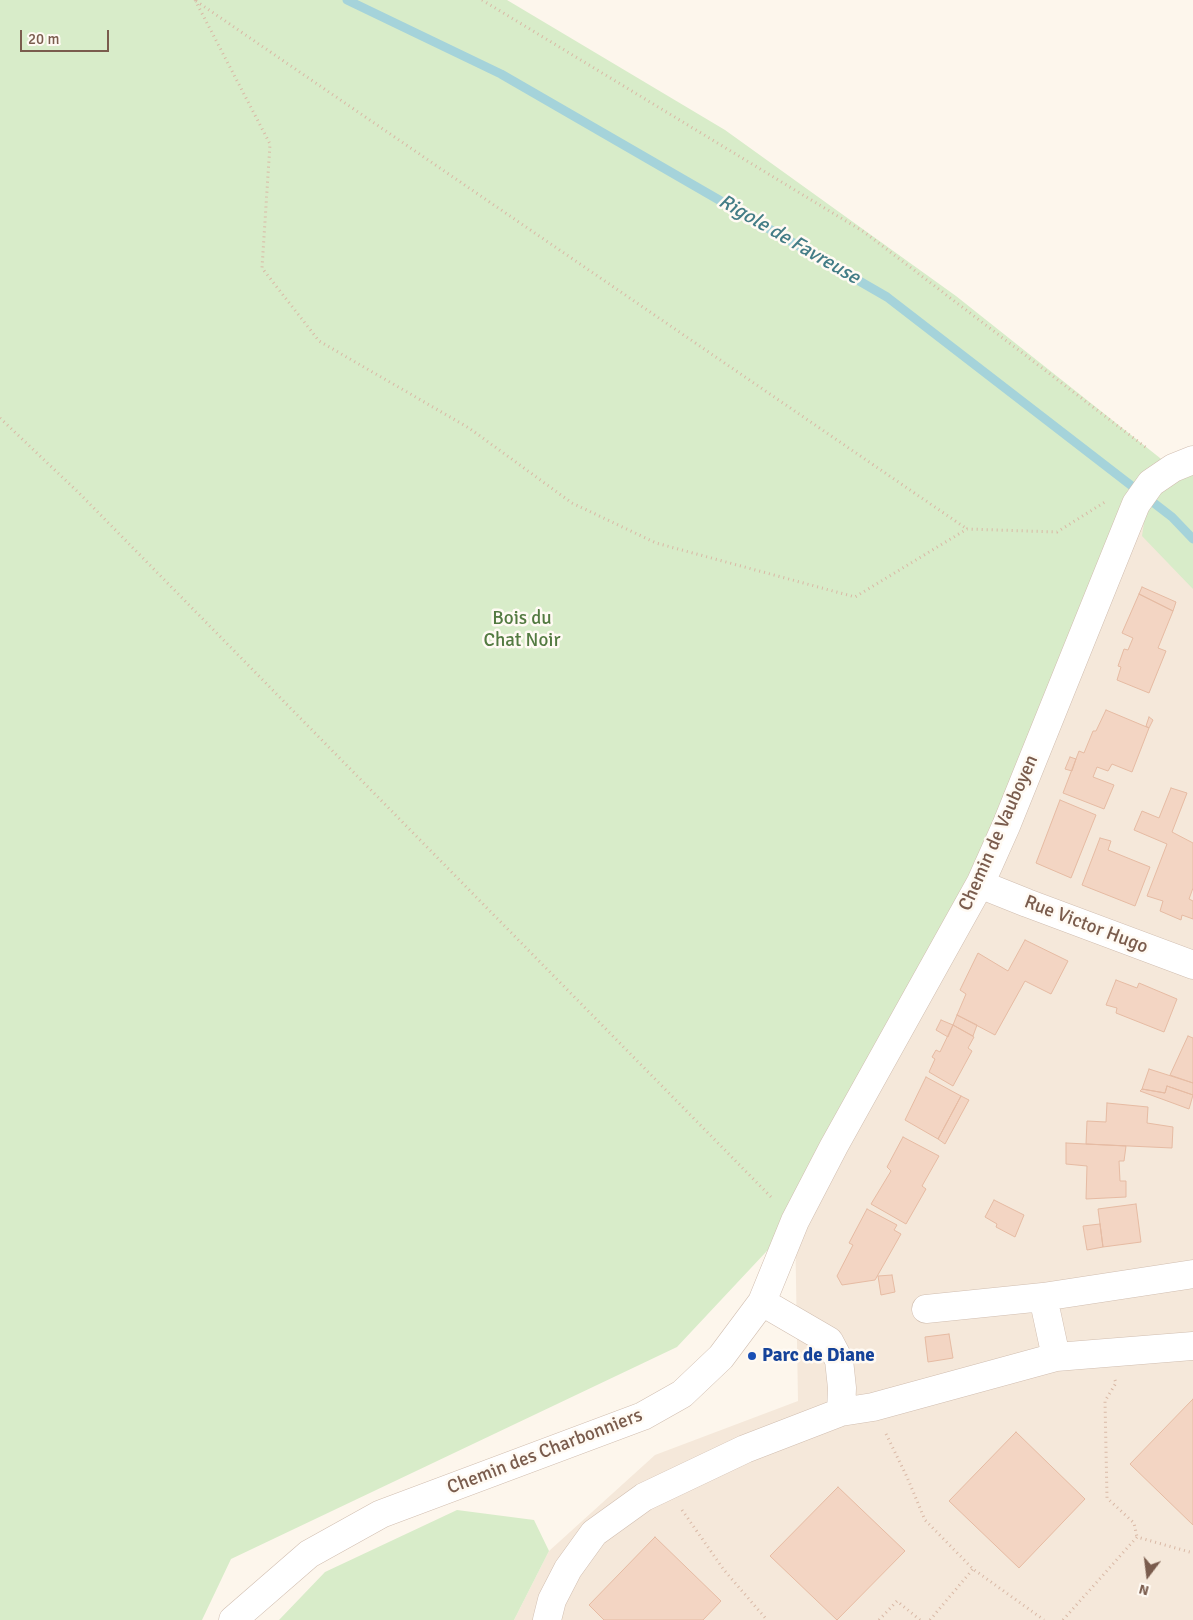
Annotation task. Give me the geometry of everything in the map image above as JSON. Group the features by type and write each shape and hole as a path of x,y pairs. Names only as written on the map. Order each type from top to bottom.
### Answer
{"street":[{"name":"Chemin de Vauboyen","path":"795,1221 981,882 1158,484"},
{"name":"Rue Victor Hugo","path":"981,882 992,889 1027,903 1193,965"},
{"name":"Chemin des Charbonniers","path":"233,1620 309,1554 381,1514 643,1416 682,1394 721,1357 762,1302 795,1221"},
{"path":"926,1309 1043,1296 1193,1274"},
{"path":"1043,1296 1056,1357"},
{"path":"762,1302 829,1341 839,1360 842,1388 841,1412"},
{"path":"547,1620 552,1600 568,1569 594,1533 644,1497 745,1449 841,1412 873,1406 1056,1357 1193,1346"}],"path":[{"path":"482,0 864,232 1148,449"},
{"path":"195,1 270,144 262,268 319,341 469,428 572,503 656,543 855,597 967,529"},
{"path":"195,1 967,529 1057,532 1118,494 1158,484"},
{"path":"0,418 79,493 795,1221"},
{"path":"1111,1352 1116,1383 1105,1401 1106,1498 1134,1523 1137,1536"},
{"path":"873,1406 907,1476 924,1520 973,1569 1044,1620"},
{"path":"679,1505 724,1570 767,1620"},
{"path":"1137,1536 1193,1553"},
{"path":"1063,1620 1137,1536"},
{"path":"930,1620 973,1569"},
{"path":"879,1620 897,1601 920,1620"}],"shaded area":[{"path":"1193,453 1193,1620 514,1620 549,1551 655,1455 798,1401 795,1221 1102,519"}],"green space":[{"name":"Bois du Chat Noir","path":"0,0 507,0 725,130 956,296 1165,462 1006,826 795,1221 677,1347 231,1559 202,1620 0,1620"},
{"path":"1193,472 1193,589 1142,536 1145,516 1165,487"},
{"path":"457,1510 534,1520 549,1551 514,1620 279,1620 325,1572"}],"building":[{"path":"1142,587 1176,602 1173,611 1139,594"},
{"path":"1139,594 1173,611 1158,648 1166,651 1149,693 1117,680 1121,667 1118,666 1124,649 1128,650 1133,638 1122,633"},
{"path":"1106,710 1149,728 1132,772 1112,764 1108,771 1097,767 1093,777 1114,785 1104,809 1063,793 1079,751 1084,753 1093,731 1096,731"},
{"path":"1149,717 1153,720 1149,728 1146,726"},
{"path":"1070,757 1076,759 1072,771 1065,769"},
{"path":"1171,788 1187,793 1172,832 1193,843 1193,888 1189,899 1193,901 1193,919 1182,915 1181,920 1160,911 1163,901 1147,896 1167,844 1134,830 1142,811 1159,818"},
{"path":"1060,800 1096,815 1071,878 1036,863"},
{"path":"1100,838 1111,841 1108,850 1150,867 1135,906 1082,885"},
{"path":"1025,940 1068,961 1051,994 1025,981 995,1035 957,1015 966,994 960,990 978,953 1008,971"},
{"path":"1116,980 1137,988 1139,983 1177,999 1164,1032 1116,1013 1117,1008 1106,1005"},
{"path":"957,1015 977,1025 973,1036 953,1025"},
{"path":"941,1020 953,1025 948,1037 936,1030"},
{"path":"953,1025 974,1037 968,1048 972,1051 953,1086 929,1072 935,1059 932,1057 936,1050 940,1052"},
{"path":"1188,1036 1193,1038 1193,1083 1170,1075"},
{"path":"1149,1069 1193,1083 1193,1095 1167,1086 1165,1093 1142,1089"},
{"path":"926,1077 961,1096 938,1139 905,1120"},
{"path":"1167,1086 1193,1095 1189,1109 1140,1091 1142,1089 1165,1093"},
{"path":"961,1096 969,1100 945,1144 938,1139"},
{"path":"1107,1103 1148,1107 1147,1123 1173,1127 1172,1148 1086,1144 1087,1121 1106,1122"},
{"path":"903,1137 939,1156 922,1186 926,1189 906,1224 871,1204 891,1171 887,1167"},
{"path":"1066,1143 1126,1146 1124,1161 1119,1161 1120,1181 1126,1181 1126,1197 1086,1199 1087,1166 1066,1164"},
{"path":"994,1200 1024,1215 1015,1237 996,1227 997,1224 985,1217"},
{"path":"1136,1204 1141,1242 1103,1247 1098,1209"},
{"path":"867,1209 897,1225 894,1230 901,1234 875,1280 842,1285 837,1276 853,1245 849,1243"},
{"path":"1100,1224 1103,1247 1087,1250 1083,1226"},
{"path":"892,1275 895,1292 881,1295 878,1276"},
{"path":"949,1334 953,1358 928,1362 925,1337"},
{"path":"1193,1399 1193,1525 1130,1464"},
{"path":"1016,1432 1085,1499 1019,1568 949,1501"},
{"path":"838,1487 905,1551 837,1620 770,1556"},
{"path":"655,1537 721,1601 703,1620 604,1620 589,1605"}],"waterway":[{"name":"Rigole de Favreuse","path":"347,0 501,74 887,297 1172,517 1193,539"}],"place":[{"name":"Parc de Diane","path":"752,1356"}]}
